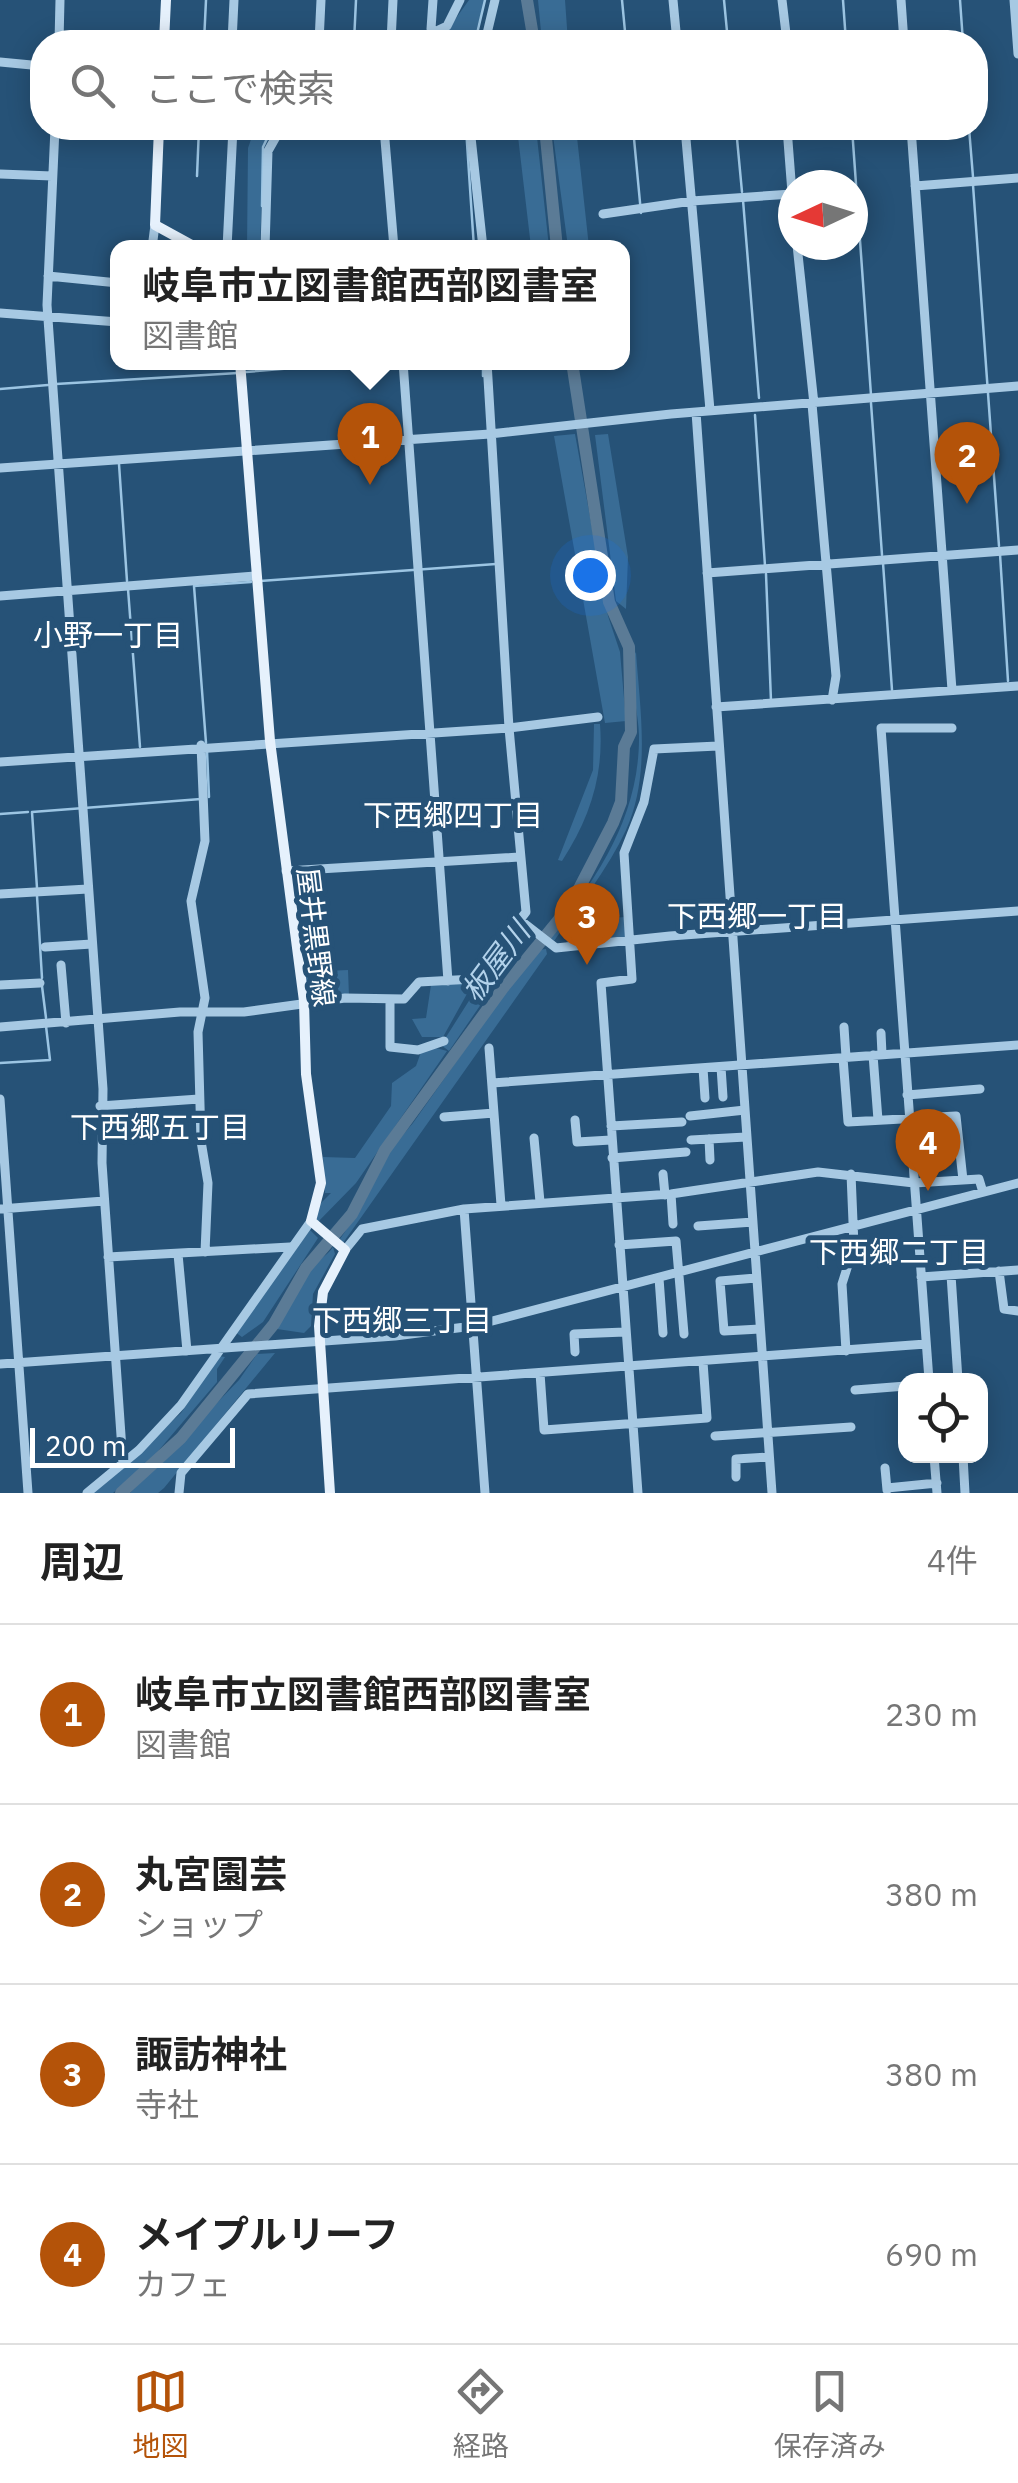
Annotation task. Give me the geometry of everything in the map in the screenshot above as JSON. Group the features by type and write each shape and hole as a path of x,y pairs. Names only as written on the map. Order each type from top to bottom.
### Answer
{"main road":[{"path":"165,30 166,0"},
{"path":"159,140 154,225 181,240"},
{"name":"屋井黒野線","path":"241,370 270,741 304,1001 306,1074 321,1183 312,1223"},
{"path":"312,1223 344,1249 323,1292 320,1341 330,1493"}],"street":[{"path":"59,30 60,0"},
{"path":"233,30 234,0"},
{"path":"320,30 321,0"},
{"path":"392,0 392,30"},
{"path":"431,29 433,0"},
{"path":"438,30 447,26 460,0"},
{"path":"488,30 495,0"},
{"path":"673,0 676,30"},
{"path":"782,0 785,30"},
{"path":"901,0 903,30"},
{"path":"1014,0 1018,54"},
{"path":"0,62 30,65"},
{"path":"54,140 48,314 98,1021 104,1201 123,1464"},
{"path":"227,240 232,140"},
{"path":"264,240 268,151 274,140"},
{"path":"385,140 393,240"},
{"path":"471,140 481,240"},
{"path":"686,140 710,410"},
{"path":"788,140 790,170"},
{"path":"912,140 952,690"},
{"path":"0,174 52,176"},
{"path":"915,186 1018,178"},
{"path":"604,214 692,201 778,195"},
{"path":"153,240 154,225"},
{"path":"799,260 836,676 832,700"},
{"path":"48,276 110,281"},
{"path":"0,313 110,321"},
{"path":"403,370 448,981"},
{"path":"0,1028 205,1011 244,1012 304,1001 404,999 419,982 474,979 523,921 526,912 509,728 487,370"},
{"path":"0,468 490,434 710,410 1018,386"},
{"path":"696,412 772,1493"},
{"path":"708,573 1018,550"},
{"path":"0,596 255,576"},
{"path":"716,708 1018,686"},
{"path":"0,762 202,745 509,728 598,718"},
{"path":"928,1373 881,728 952,728"},
{"path":"202,745 206,820 191,901 204,969 205,1011 198,1032 199,1099 208,1184 205,1252"},
{"path":"638,1493 601,982 632,979 624,853 644,802 654,749 718,746"},
{"path":"286,871 520,856"},
{"path":"0,894 88,889"},
{"path":"523,921 556,948 730,931 1018,911"},
{"path":"45,947 92,944"},
{"path":"61,965 66,1023"},
{"path":"0,985 40,983"},
{"path":"390,1000 390,1047 418,1050 444,1041"},
{"path":"844,1028 848,1122 958,1118 963,1180"},
{"path":"878,1120 882,1033"},
{"path":"492,1083 1018,1045"},
{"path":"489,1048 501,1205"},
{"path":"721,1067 723,1097"},
{"path":"703,1068 705,1098"},
{"path":"907,1095 980,1089"},
{"path":"0,1099 4,1208 28,1493"},
{"path":"100,1106 199,1099"},
{"path":"611,1126 745,1110"},
{"path":"444,1117 494,1113"},
{"path":"575,1120 577,1142 611,1140"},
{"path":"691,1140 746,1137"},
{"path":"534,1138 540,1202"},
{"path":"709,1139 710,1160"},
{"path":"612,1158 686,1152"},
{"path":"344,1249 362,1229 464,1209 668,1194 818,1172 914,1183 978,1179 982,1190"},
{"path":"663,1174 673,1224"},
{"path":"846,1351 842,1284 854,1246 850,1225 851,1174"},
{"path":"0,1364 473,1326 1018,1183"},
{"path":"4,1208 104,1201"},
{"path":"464,1209 485,1493"},
{"path":"698,1226 753,1222"},
{"path":"86,1493 123,1464 181,1405 290,1248 312,1223"},
{"path":"619,1245 676,1241 684,1334"},
{"path":"108,1257 290,1248"},
{"path":"178,1254 187,1351"},
{"path":"921,1278 1018,1270"},
{"path":"999,1271 1004,1310 1018,1311"},
{"path":"951,1275 958,1373"},
{"path":"659,1278 663,1333"},
{"path":"756,1278 720,1281 724,1331 760,1328"},
{"path":"575,1352 574,1334 626,1332"},
{"path":"179,1493 182,1473 237,1401 248,1394 926,1344"},
{"path":"540,1372 544,1430 707,1418 704,1362"},
{"path":"854,1390 898,1387"},
{"path":"715,1436 851,1426"},
{"path":"736,1477 736,1459 770,1457"},
{"path":"885,1468 887,1490 937,1488 935,1463"},
{"path":"964,1463 966,1493"}],"shaded area":[{"path":"469,0 485,0 476,30 448,30"},
{"path":"538,0 565,0 567,30 541,30"},
{"path":"251,140 268,140 264,148 260,240 247,240"},
{"path":"518,140 537,140 548,240 530,240"},
{"path":"554,140 577,140 588,240 567,240"},
{"path":"575,434 608,616 620,652 626,721 605,723 554,436"},
{"path":"608,434 628,557 626,609 616,601 595,435"},
{"path":"636,652 642,742 634,809 611,859 554,941 549,937 584,892 613,844 632,792 639,735 633,679"},
{"path":"594,724 600,724 601,743 593,796 562,861 558,860 593,770"},
{"path":"626,917 628,938 566,943 578,920"},
{"path":"522,928 529,934 449,1051 441,1045 503,947"},
{"path":"546,949 547,954 343,1243 340,1239 362,1207 369,1175 413,1123 523,967 538,950"},
{"path":"348,970 349,996 308,996 305,972"},
{"path":"473,983 443,1037 422,1037 412,1019 426,1018 431,985"},
{"path":"436,1048 447,1051 356,1183 315,1225 315,1209 331,1193 325,1193 323,1157 355,1158 391,1106 392,1083 416,1066 421,1052"},
{"path":"310,1230 318,1238 263,1322 242,1337 235,1332"},
{"path":"333,1247 335,1254 313,1294 311,1326 304,1333 277,1329 298,1280"},
{"path":"275,1353 164,1488 158,1493 130,1493 239,1380 257,1354"},
{"path":"219,1356 225,1357 217,1369 217,1382 153,1457 113,1493 93,1493 181,1413"}],"waterway":[{"path":"205,30 206,0"},
{"path":"355,30 356,0"},
{"path":"478,30 485,0"},
{"name":"板屋川","path":"527,0 532,30"},
{"path":"622,0 625,30"},
{"path":"724,0 727,30"},
{"path":"843,0 845,30"},
{"path":"960,0 962,30"},
{"path":"197,176 198,140"},
{"path":"262,206 266,140"},
{"path":"467,140 473,240"},
{"name":"板屋川","path":"546,140 556,240"},
{"path":"634,140 641,213"},
{"path":"737,140 742,192"},
{"path":"853,140 871,395"},
{"path":"970,140 973,177"},
{"path":"973,185 999,546"},
{"path":"743,200 759,398"},
{"path":"246,372 270,370"},
{"path":"483,370 483,376"},
{"name":"板屋川","path":"121,1493 181,1438 274,1324 306,1268 352,1214 385,1150 503,988 570,906 613,823 621,802 624,747 631,732 629,647 609,602 573,370"},
{"path":"56,384 238,373"},
{"path":"0,389 48,385"},
{"path":"871,403 882,555"},
{"path":"755,415 765,566"},
{"path":"119,464 127,581"},
{"path":"1000,554 1008,681"},
{"path":"883,563 892,690"},
{"path":"260,581 496,564"},
{"path":"766,574 771,701"},
{"path":"206,743 194,586 251,582"},
{"path":"128,589 140,747"},
{"path":"207,751 209,797"},
{"path":"37,888 32,812 201,799"},
{"path":"0,814 28,812"},
{"path":"37,896 42,978"},
{"path":"42,986 46,1018"},
{"path":"0,1063 50,1060 46,1026"}],"place":[{"name":"岐阜市立図書館西部図書室","path":"370,485"},
{"name":"丸宮園芸","path":"967,504"},
{"name":"諏訪神社","path":"587,965"},
{"name":"メイプルリーフ","path":"928,1191"}],"district":[{"name":"小野一丁目","path":"108,636"},
{"name":"下西郷四丁目","path":"453,816"},
{"name":"下西郷一丁目","path":"757,917"},
{"name":"下西郷五丁目","path":"160,1128"},
{"name":"下西郷二丁目","path":"899,1253"},
{"name":"下西郷三丁目","path":"402,1321"}]}
